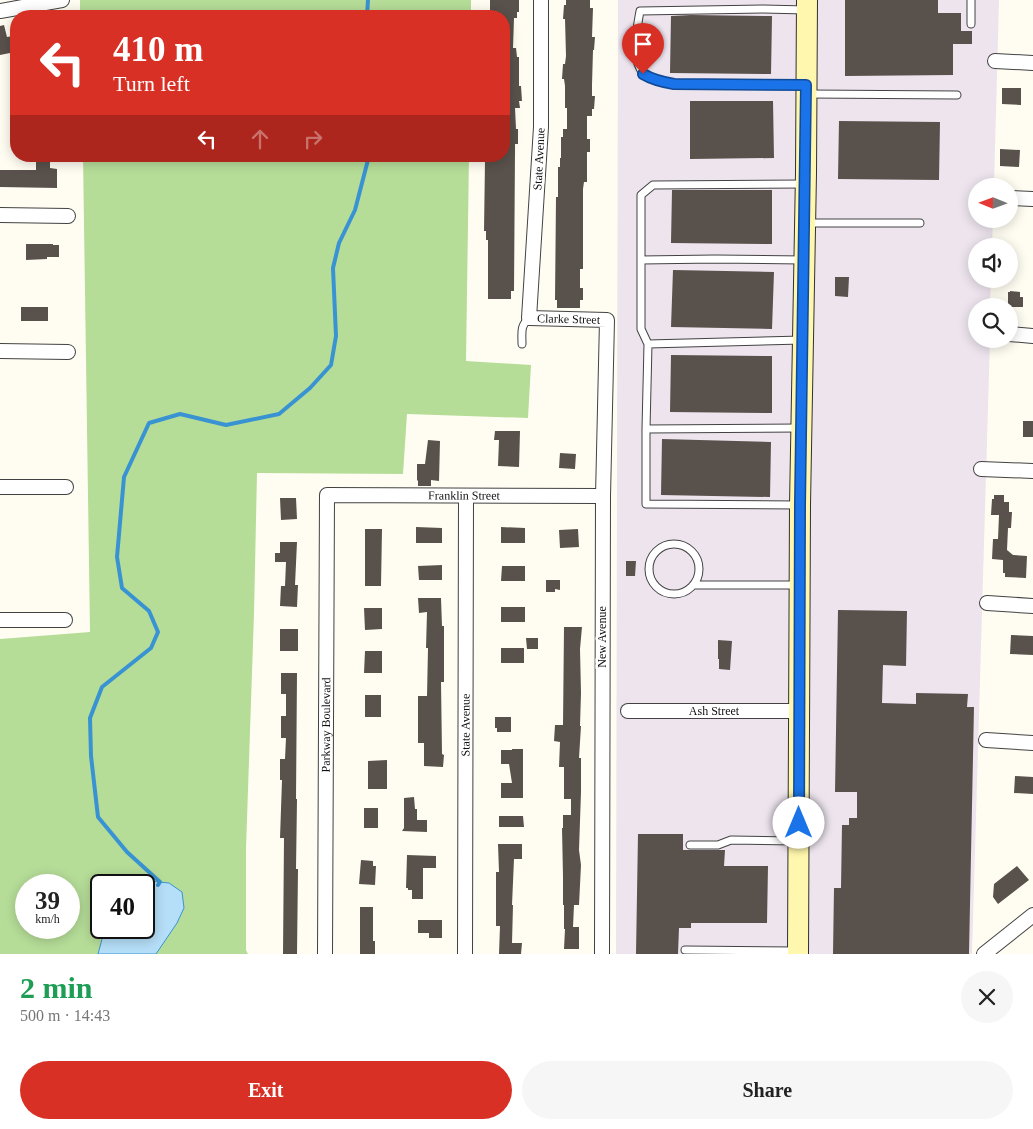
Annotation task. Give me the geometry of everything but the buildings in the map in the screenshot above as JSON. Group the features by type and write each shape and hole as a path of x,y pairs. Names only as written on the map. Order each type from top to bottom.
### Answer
{"street":[{"path":"0,11 62,0"},
{"name":"State Avenue","path":"529,318 541,128 541,0"},
{"path":"798,952 799,584 807,5"},
{"path":"995,61 1033,63"},
{"path":"1018,199 1033,200"},
{"path":"0,215 68,216"},
{"name":"Clarke Street","path":"529,318 607,320"},
{"name":"New Avenue","path":"602,954 603,496 607,320"},
{"path":"1018,335 1033,336"},
{"path":"0,351 68,352"},
{"path":"981,469 1033,471"},
{"path":"0,487 66,488"},
{"name":"Franklin Street","path":"327,496 603,496"},
{"name":"Parkway Boulevard","path":"325,954 327,496"},
{"name":"State Avenue","path":"465,954 466,496"},
{"path":"987,603 1033,606"},
{"path":"0,620 65,620"},
{"name":"Ash Street","path":"628,711 800,711"},
{"path":"986,740 1033,743"},
{"path":"984,954 1033,914"}],"lane":[{"path":"971,0 971,24"},
{"path":"807,5 763,9 640,11 637,29 636,60 643,74 662,82 806,90 957,95"},
{"path":"800,505 646,504 648,344 641,329 641,195 653,185 805,184"},
{"path":"804,223 920,223"},
{"path":"640,260 803,260"},
{"path":"522,344 522,327 529,318"},
{"path":"648,344 802,340"},
{"path":"646,429 801,428"},
{"path":"694,585 698,578 698,562 688,548 672,544 663,546 656,551 648,567 652,584 665,593 673,595 681,594 694,585 799,584"},
{"path":"690,845 718,845 731,840 799,841"},
{"path":"685,950 798,952"}],"shaded area":[{"path":"618,0 999,0 994,178 968,178 968,228 993,228 992,238 968,238 968,288 991,288 990,298 968,298 968,348 990,348 972,954 616,954"}],"green space":[{"path":"80,0 471,0 471,10 80,10"},
{"path":"83,162 469,162 466,361 531,365 528,418 407,414 403,474 257,473 246,849 246,950 248,954 0,954 0,639 90,632"}],"water":[{"path":"155,882 169,883 182,892 184,908 177,923 156,954 98,954 102,939 155,939"}],"waterway":[{"path":"367,10 368,0"},
{"path":"158,885 160,882 127,852 98,817 91,756 90,718 102,687 151,648 158,632 149,611 122,588 117,557 124,477 149,423 180,414 226,425 279,414 310,388 331,365 336,336 333,268 339,243 355,210 367,162"}],"route":[{"path":"643,74 652,79 674,84 806,85 799,603 799,823"}]}
